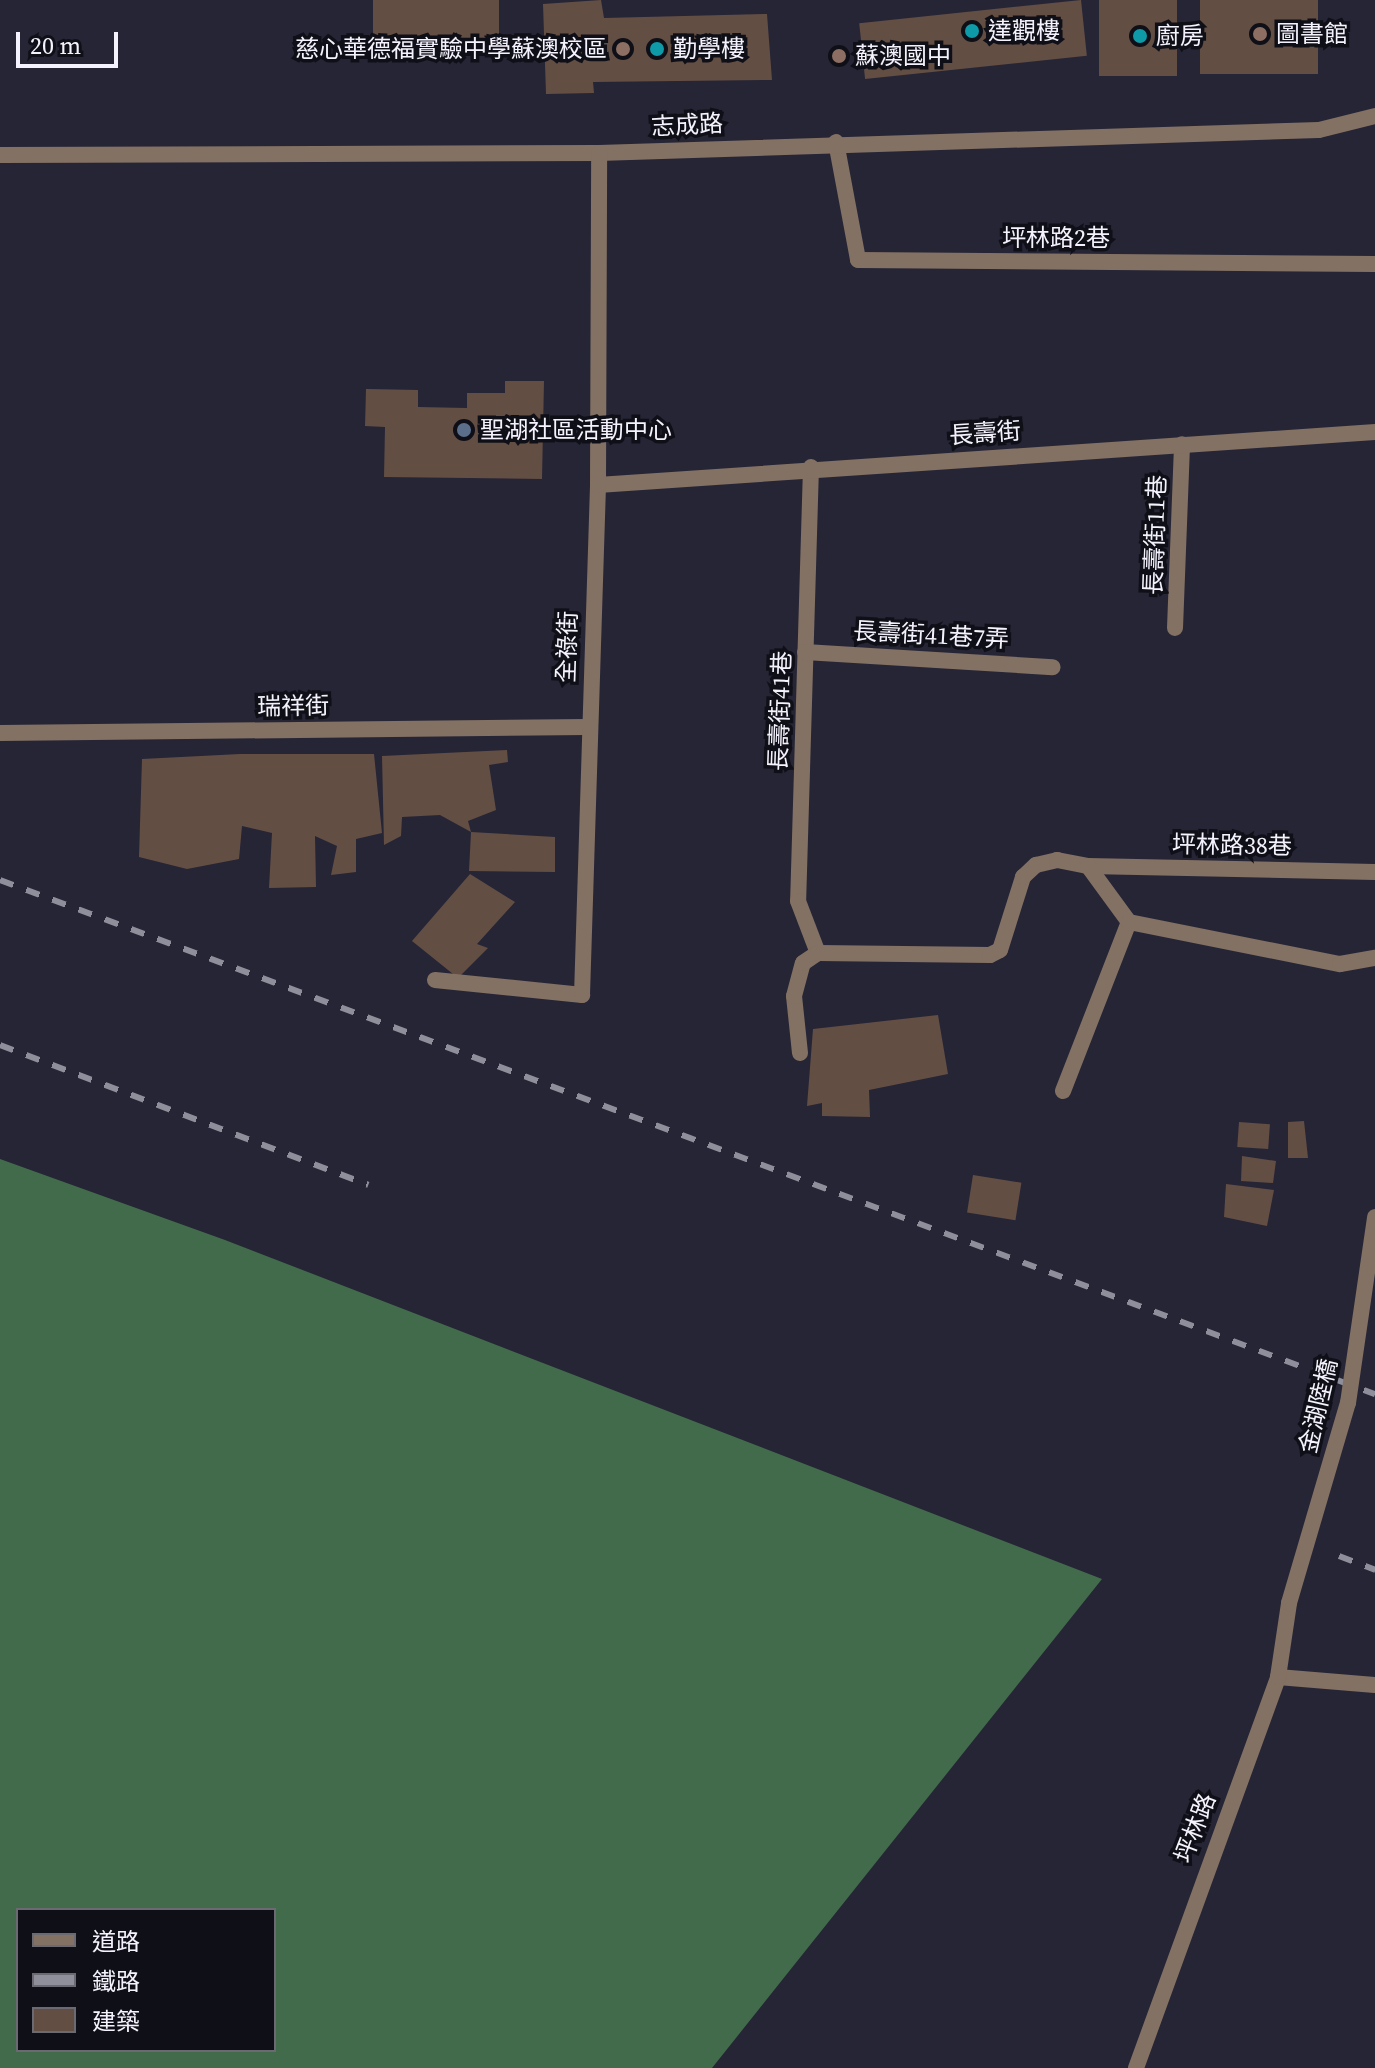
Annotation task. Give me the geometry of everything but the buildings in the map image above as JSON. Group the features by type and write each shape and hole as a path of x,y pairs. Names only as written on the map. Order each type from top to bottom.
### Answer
{"street":[{"name":"志成路","path":"0,155 599,153 836,142 1319,130 1375,116"},
{"name":"坪林路2巷","path":"836,142 858,260 1375,264"},
{"name":"全祿街","path":"435,980 582,995 587,727 598,485 599,153"},
{"name":"長壽街","path":"598,485 811,467 1375,432"},
{"name":"長壽街11巷","path":"1175,628 1182,444"},
{"name":"長壽街41巷","path":"811,467 798,901 818,953"},
{"name":"長壽街41巷7弄","path":"805,652 1053,667"},
{"name":"瑞祥街","path":"0,733 587,727"},
{"name":"坪林路38巷","path":"818,953 990,955 1000,950 1023,877 1036,865 1057,860 1088,866 1375,872"},
{"path":"1088,866 1129,922 1340,964 1375,958"},
{"path":"1063,1091 1129,922"},
{"path":"800,1053 794,996 803,963 818,953"},
{"name":"金湖陸橋","path":"1289,1603 1348,1403 1375,1217"},
{"name":"坪林路","path":"1136,2068 1278,1677 1289,1603"},
{"path":"1278,1677 1375,1685"}],"green space":[{"path":"0,1159 225,1240 1102,1579 712,2068 0,2068"}],"railway":[{"path":"0,880 1375,1394"},
{"path":"0,1045 368,1185"},
{"path":"1339,1556 1375,1570"}],"place":[{"name":"達觀樓","path":"972,31"},
{"name":"圖書館","path":"1260,34"},
{"name":"廚房","path":"1140,36"},
{"name":"慈心華德福實驗中學蘇澳校區","path":"623,49"},
{"name":"勤學樓","path":"657,49"},
{"name":"蘇澳國中","path":"839,56"},
{"name":"聖湖社區活動中心","path":"464,430"}]}
